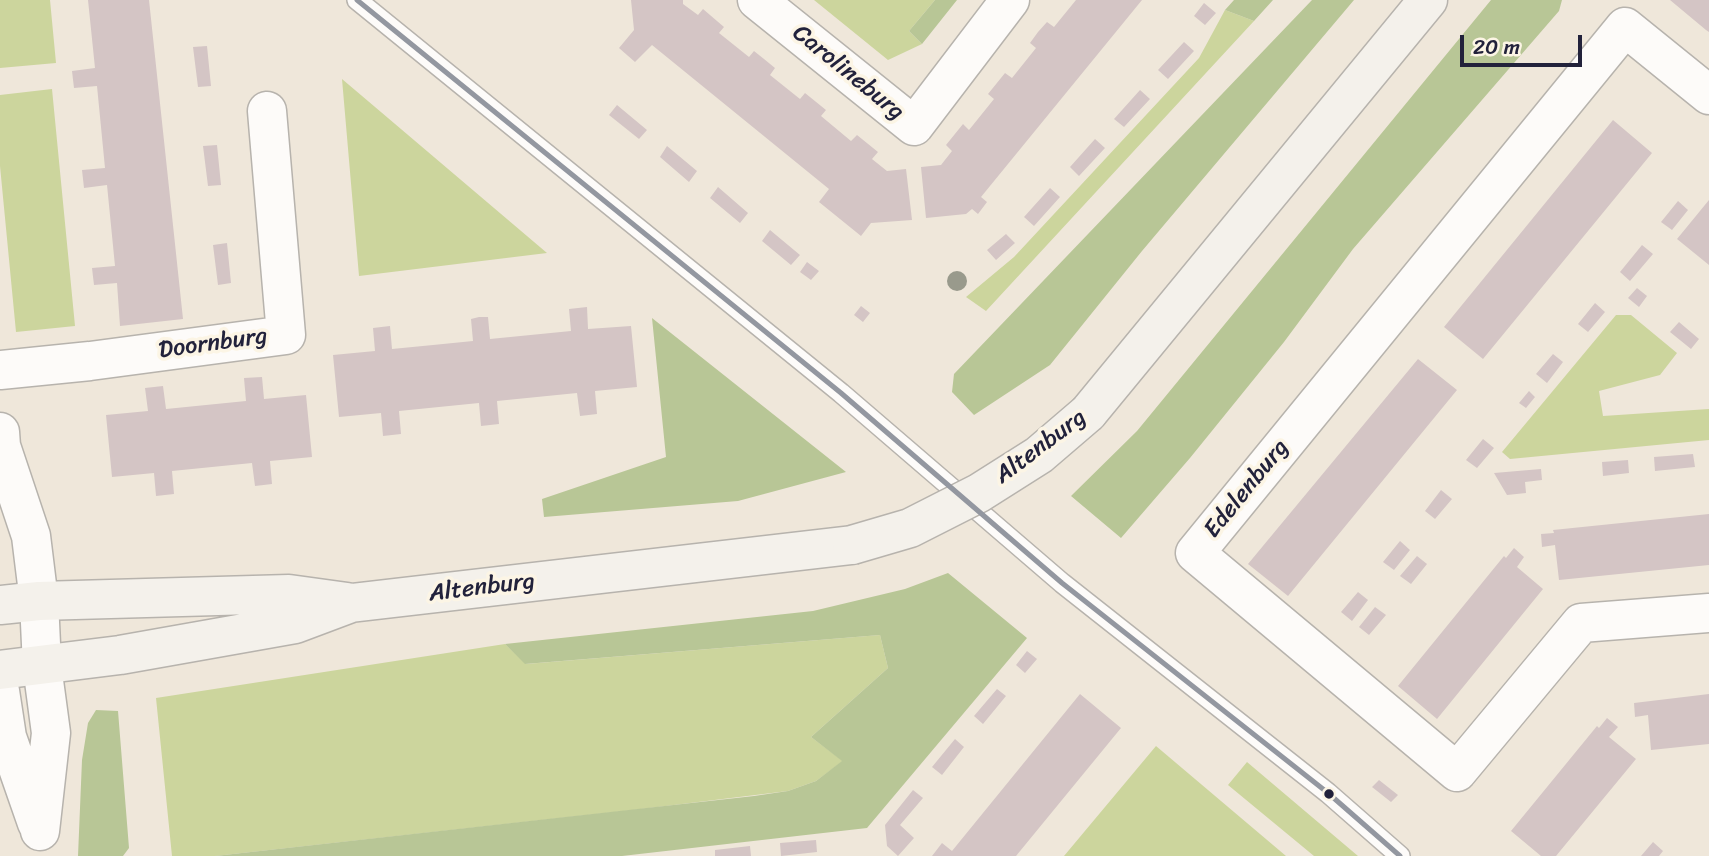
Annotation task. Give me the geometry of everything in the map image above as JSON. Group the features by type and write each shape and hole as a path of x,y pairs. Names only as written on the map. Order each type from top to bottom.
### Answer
{"main road":[{"name":"Altenburg","path":"0,670 120,655 295,624 351,603 852,545 909,528 979,493 1039,455 1088,413 1428,0"},
{"name":"Altenburg","path":"0,605 39,601 289,594 351,603"}],"street":[{"name":"Carolineburg","path":"757,0 914,126 1010,0"},
{"name":"Edelenburg","path":"1709,95 1625,27 1195,553 1457,772 1581,623 1709,613"},
{"name":"Doornburg","path":"0,370 286,335 267,111"},
{"path":"0,445 32,536 39,601 42,666 51,733 41,844"},
{"path":"0,691 7,737 41,844"}],"lane":[{"path":"357,0 841,393 1062,583 1328,793 1401,856"}],"green space":[{"path":"0,0 50,0 56,63 0,68"},
{"path":"814,0 935,0 909,31 922,44 888,60"},
{"path":"935,0 957,0 922,44 909,31"},
{"path":"1234,0 1273,0 1254,21 1225,10"},
{"path":"1312,0 1354,0 1142,251 1050,365 974,415 952,392 954,374"},
{"path":"1491,0 1562,0 1559,11 1353,249 1284,342 1121,538 1071,496 1137,431"},
{"path":"1225,10 1254,21 986,311 966,297 1014,257 1199,58"},
{"path":"342,79 388,118 547,253 359,276"},
{"path":"52,89 75,326 16,332 0,166 0,95"},
{"path":"1616,315 1631,315 1677,353 1660,375 1599,391 1603,416 1709,409 1709,440 1510,459 1502,452"},
{"path":"652,318 846,472 738,501 544,517 542,499 666,457"},
{"path":"948,573 1027,638 867,828 622,856 215,856 754,796 788,791 816,781 842,761 811,737 888,668 880,635 525,664 505,644 813,611 905,589"},
{"path":"880,635 888,668 811,737 843,761 816,781 788,791 215,856 172,856 156,698 505,644 526,664"},
{"path":"96,710 118,711 129,848 123,856 78,856 82,760 88,723"},
{"path":"1156,746 1286,856 1064,856"},
{"path":"1247,762 1358,856 1314,856 1228,785"}],"building":[{"path":"88,0 149,0 183,319 120,326 117,283 94,285 92,268 115,266 107,185 84,188 82,170 105,168 97,86 74,88 72,71 95,68"},
{"path":"631,0 683,0 683,4 698,15 703,9 724,27 719,33 749,57 754,51 775,68 770,75 800,99 805,93 826,110 821,116 851,141 857,135 878,152 872,159 887,171 906,169 912,220 871,223 861,236 819,202 829,189 652,45 635,62 619,48 634,30"},
{"path":"1076,0 1142,0 981,197 987,202 978,214 972,209 966,214 926,218 921,167 941,165 952,151 946,145 963,124 969,130 994,99 988,94 1005,73 1012,78 1036,48 1030,43 1038,32 1047,22 1054,27"},
{"path":"1670,0 1709,0 1709,32 1706,30"},
{"path":"1204,3 1216,13 1205,25 1194,16"},
{"path":"1184,42 1194,51 1168,79 1158,70"},
{"path":"207,46 211,86 198,87 193,47"},
{"path":"1140,90 1150,99 1124,127 1114,119"},
{"path":"617,105 647,130 639,139 609,115"},
{"path":"1613,120 1652,153 1483,359 1444,327"},
{"path":"1095,139 1105,148 1079,176 1070,167"},
{"path":"217,145 221,185 208,186 203,146"},
{"path":"667,146 697,171 689,182 660,157"},
{"path":"718,187 748,213 740,223 710,198"},
{"path":"1050,188 1060,197 1034,226 1024,217"},
{"path":"1709,200 1709,265 1677,239"},
{"path":"1678,201 1688,210 1672,230 1661,222"},
{"path":"770,230 800,255 791,265 762,241"},
{"path":"1006,234 1015,243 996,260 987,250"},
{"path":"227,243 231,283 218,285 213,245"},
{"path":"1642,245 1653,254 1630,281 1620,272"},
{"path":"807,262 819,271 811,280 800,272"},
{"path":"1637,288 1647,296 1639,307 1628,298"},
{"path":"1595,303 1605,312 1588,332 1578,324"},
{"path":"861,306 870,313 863,322 854,315"},
{"path":"587,307 588,329 631,326 637,387 595,391 597,414 580,416 577,393 497,401 499,424 481,426 479,403 399,411 401,434 383,436 381,413 339,417 333,355 375,351 373,328 390,326 392,349 433,345 473,341 471,319 479,317 488,317 490,339 571,331 569,309"},
{"path":"1679,322 1699,339 1691,349 1670,332"},
{"path":"1553,354 1563,362 1547,383 1536,374"},
{"path":"1418,359 1457,390 1288,596 1248,564"},
{"path":"262,377 264,399 306,395 312,457 270,461 272,484 255,486 252,463 172,471 174,494 156,496 154,473 112,477 106,415 148,411 145,388 163,386 166,409 246,401 244,378"},
{"path":"1529,391 1535,397 1526,408 1519,403"},
{"path":"1483,439 1494,448 1477,468 1466,460"},
{"path":"1693,454 1695,467 1655,471 1654,457"},
{"path":"1628,460 1629,473 1603,476 1602,462"},
{"path":"1541,469 1542,480 1525,482 1526,493 1507,495 1494,473"},
{"path":"1441,490 1452,499 1435,519 1425,511"},
{"path":"1709,514 1709,565 1559,580 1555,545 1542,547 1541,534 1554,533 1553,530"},
{"path":"1400,541 1410,550 1394,570 1383,562"},
{"path":"1514,548 1524,557 1517,567 1543,589 1437,719 1398,686 1504,556 1506,558"},
{"path":"1417,556 1427,564 1411,584 1400,576"},
{"path":"1358,592 1368,600 1352,621 1341,612"},
{"path":"1375,607 1386,615 1369,635 1359,627"},
{"path":"1027,651 1037,659 1025,673 1016,665"},
{"path":"997,689 1006,696 983,724 974,716"},
{"path":"1080,694 1121,728 1016,856 932,856 942,843 952,851"},
{"path":"1709,694 1709,744 1651,750 1648,715 1635,717 1634,703"},
{"path":"1607,718 1618,727 1609,737 1636,759 1556,856 1541,856 1511,831 1597,726 1599,728"},
{"path":"955,739 964,747 942,775 932,767"},
{"path":"1379,780 1398,795 1391,802 1372,787"},
{"path":"913,790 923,798 900,825 914,838 898,856 887,846 885,825"},
{"path":"816,840 817,852 781,856 780,843"},
{"path":"1653,842 1663,851 1659,856 1641,856"},
{"path":"750,846 751,856 715,856 715,850"}],"transit line":[{"path":"357,0 841,393 1062,583 1328,793 1400,856"}]}
